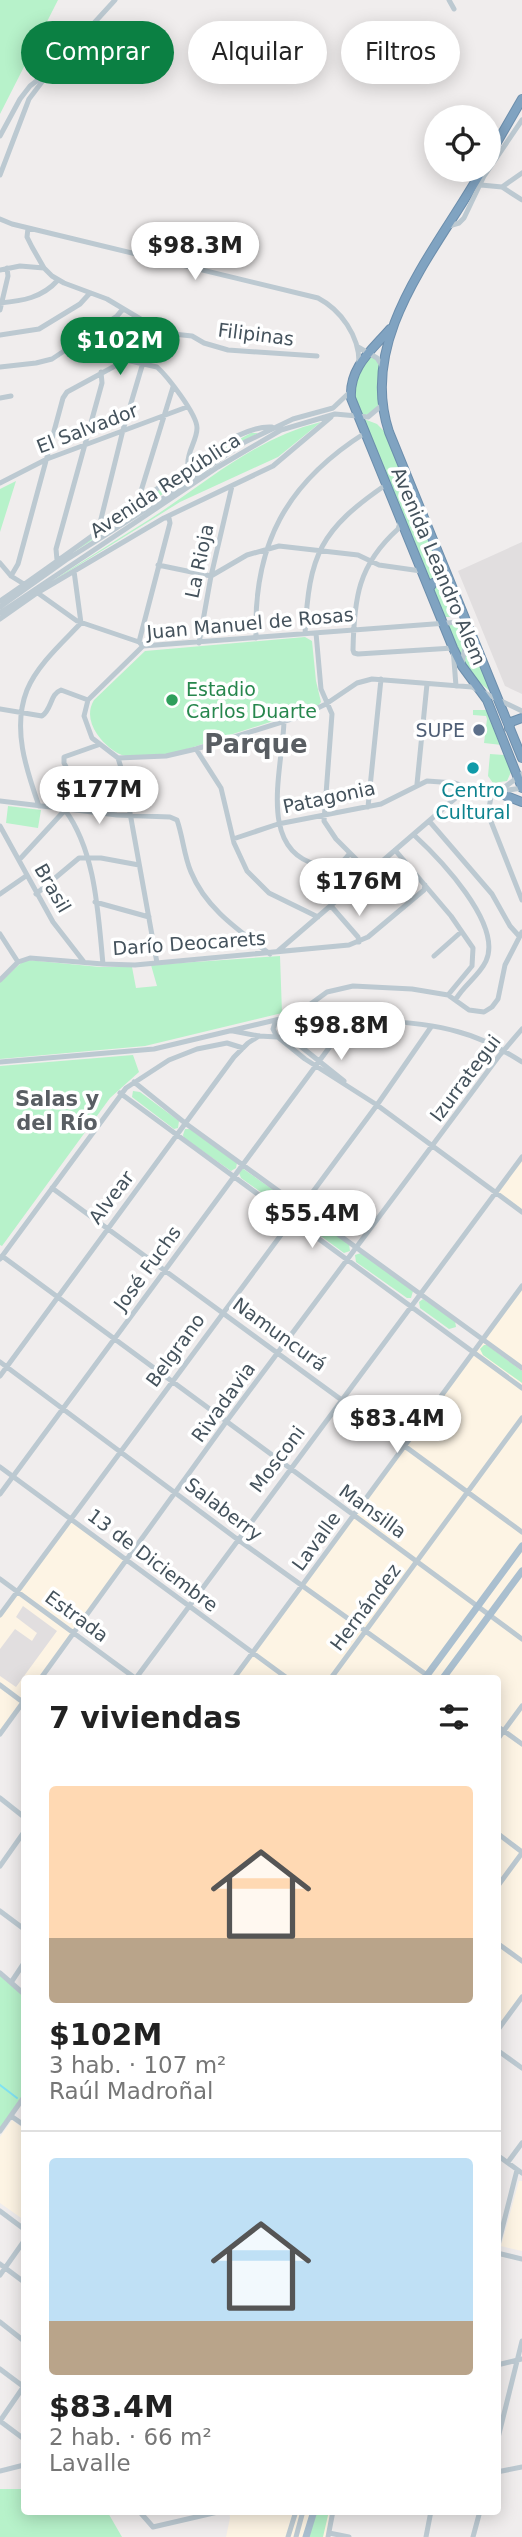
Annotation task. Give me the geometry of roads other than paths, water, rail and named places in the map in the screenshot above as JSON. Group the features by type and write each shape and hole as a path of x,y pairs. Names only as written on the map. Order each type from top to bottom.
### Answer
{"highway":[{"path":"501,135 522,99"},
{"path":"351,391 359,362 392,326 447,228 478,183"},
{"name":"Avenida Leandro Alem","path":"392,326 382,366 382,406 389,432 522,758"},
{"name":"Avenida Leandro Alem","path":"351,391 354,407 442,623 462,666 482,690 517,777"},
{"path":"429,589 433,583 440,580 448,592 454,594"},
{"path":"509,729 511,722 522,718"},
{"path":"517,777 522,788"},
{"path":"494,791 522,802"}],"main road":[{"path":"429,1675 522,1546"},
{"path":"445,1675 522,1571"},
{"path":"306,2537 313,2515"}],"street":[{"path":"97,21 116,0"},
{"path":"449,0 454,9"},
{"path":"0,136 20,99 33,84"},
{"path":"0,175 29,99 40,84"},
{"path":"522,120 478,183 502,187 522,200"},
{"path":"502,187 522,173"},
{"path":"0,219 318,298 340,314 357,345 359,362"},
{"name":"Filipinas","path":"28,228 29,242 44,268 58,280 107,299 160,330 192,337 228,350 317,356"},
{"path":"7,268 1,305 29,300 49,289 58,280"},
{"path":"0,270 44,268"},
{"path":"0,335 39,329 80,304 90,293"},
{"path":"0,368 52,359 117,316 123,309"},
{"path":"160,330 163,334 162,343"},
{"path":"98,531 123,430 144,362 148,352 175,334"},
{"path":"357,345 380,360 382,366"},
{"path":"11,576 18,564 65,394 126,360 144,362 159,369 195,421 197,428 187,458 188,466"},
{"path":"57,560 56,549 102,383 101,372"},
{"path":"141,501 141,491 173,387"},
{"name":"Avenida República","path":"0,613 66,560 170,494 245,442 293,419 333,408 351,391"},
{"path":"0,398 11,396"},
{"path":"359,417 372,416 382,406"},
{"name":"El Salvador","path":"0,484 47,459 187,407"},
{"path":"0,601 74,571 164,518 273,466 335,414"},
{"name":"Avenida República","path":"0,607 245,450 289,426 335,414 359,417"},
{"path":"0,619 57,560 188,466 248,432 260,427 275,427"},
{"path":"256,638 257,597 266,549 285,509 301,486 365,433"},
{"path":"305,634 310,577 318,551 345,515 387,484"},
{"name":"La Rioja","path":"199,643 232,486"},
{"path":"0,563 11,576 81,623 141,644 170,523 169,518 164,518"},
{"path":"401,519 398,529 369,561 358,594 353,630 354,653 453,648 456,686"},
{"path":"159,565 211,576 240,559 279,546 358,555 379,565 421,571"},
{"path":"38,806 22,753 22,713 28,689 35,676 81,623 74,571"},
{"name":"Juan Manuel de Rosas","path":"88,700 141,644 199,643 460,622 468,630"},
{"path":"462,666 468,630"},
{"path":"316,633 321,689 331,715 323,817 330,832 369,872"},
{"path":"0,709 42,716 46,714 54,694 61,690 88,700 84,709 85,722 92,738 118,758 166,756 196,749 284,721 326,704 357,683 372,679 465,685 482,690 522,711"},
{"path":"368,807 382,679"},
{"path":"417,784 427,684"},
{"path":"284,721 277,811 284,841 292,852 309,863 331,868 342,864 350,853"},
{"path":"98,745 64,757 64,763 73,780 68,809 87,857 103,964"},
{"path":"196,749 221,788 233,839 247,871 257,883 281,900 318,917"},
{"path":"118,758 157,963"},
{"path":"517,777 494,791 488,814 522,900"},
{"name":"Patagonia","path":"233,839 278,824 381,804 417,784 432,780 469,788"},
{"path":"469,788 494,791 522,788"},
{"name":"Darío Deocarets","path":"18,962 30,958 103,964 157,963 272,954 469,788"},
{"path":"0,801 170,817 177,820 190,870 202,892 227,920 272,954 359,942 390,920 424,890 425,886"},
{"path":"19,860 68,809"},
{"path":"0,1062 140,1051 284,1018 290,1019 327,992 353,986 412,989 448,995 469,1010 484,1012 498,999 505,965 521,934 510,926 492,894 430,822"},
{"name":"Brasil","path":"0,826 3,837 19,860 53,922 84,962"},
{"path":"414,835 473,903 488,937 486,961 456,999"},
{"path":"395,850 451,916 473,947 473,960 469,970 448,995"},
{"path":"36,894 79,858 139,865"},
{"path":"0,894 26,876"},
{"path":"95,902 149,917"},
{"path":"331,906 358,937 359,942"},
{"path":"434,956 461,932"},
{"path":"0,934 18,962 0,980"},
{"path":"230,1030 254,1038 289,1036 312,1004"},
{"path":"290,1019 299,1045 318,1064"},
{"path":"276,1020 273,1030 278,1037 522,1212"},
{"path":"295,1030 309,1024 348,1021 431,1027 461,1032 505,1050 522,1062"},
{"name":"José Fuchs","path":"0,1494 348,1021"},
{"name":"Alvear","path":"0,1376 185,1124 243,1048 254,1038 262,1023"},
{"name":"Belgrano","path":"0,1615 431,1027"},
{"name":"Izurrategui","path":"433,1146 522,1029"},
{"path":"1,1258 120,1093 169,1060 204,1046 227,1043 243,1048"},
{"path":"134,1082 185,1124 522,1367"},
{"path":"120,1093 522,1388"},
{"name":"Rivadavia","path":"43,1675 226,1422 433,1146"},
{"name":"Mosconi","path":"137,1675 522,1157"},
{"name":"Namuncurá","path":"52,1188 522,1532"},
{"name":"Mansilla","path":"1,1258 522,1639"},
{"name":"Lavalle","path":"236,1675 522,1286"},
{"name":"Salaberry","path":"0,1362 425,1675"},
{"name":"Hernández","path":"333,1675 522,1418"},
{"name":"13 de Diciembre","path":"0,1466 283,1675"},
{"name":"Estrada","path":"0,1579 131,1675"},
{"path":"0,1685 21,1700"},
{"path":"0,1734 21,1706"},
{"path":"501,1735 522,1706"},
{"path":"501,1729 522,1744"},
{"path":"0,1798 21,1814"},
{"path":"0,1866 21,1836"},
{"path":"501,1836 522,1852 501,1881"},
{"path":"0,1911 21,1927"},
{"path":"501,1946 522,1961"},
{"path":"12,1981 21,1968"},
{"path":"0,1973 21,1991"},
{"path":"501,2026 522,1997"},
{"path":"501,2053 522,2068"},
{"path":"0,2131 21,2101"},
{"path":"11,2116 21,2123"},
{"path":"508,2162 522,2143"},
{"path":"501,2158 520,2171 501,2237"},
{"path":"0,2211 21,2227"},
{"path":"0,2275 3,2266 21,2245"},
{"path":"501,2252 522,2259"},
{"path":"3,2266 21,2280"},
{"path":"0,2322 21,2339"},
{"path":"501,2427 522,2342"},
{"path":"501,2364 519,2360"},
{"path":"0,2369 21,2384"},
{"path":"21,2390 0,2421 21,2437"},
{"path":"0,2471 21,2466"},
{"path":"501,2471 522,2466"},
{"path":"142,2515 153,2527 205,2515"},
{"path":"288,2537 295,2515"},
{"path":"296,2537 302,2515"},
{"path":"332,2515 328,2535 349,2537"},
{"path":"426,2537 430,2515"},
{"path":"473,2537 479,2515"}],"waterway":[{"path":"0,2085 17,2098"}],"place":[{"name":"Estadio Carlos Duarte","path":"172,700"},
{"name":"SUPE","path":"479,730"},
{"name":"Centro Cultural","path":"473,768"}],"district":[{"name":"Parque","path":"256,744"},
{"name":"Salas y del Río","path":"57,1111"}]}
